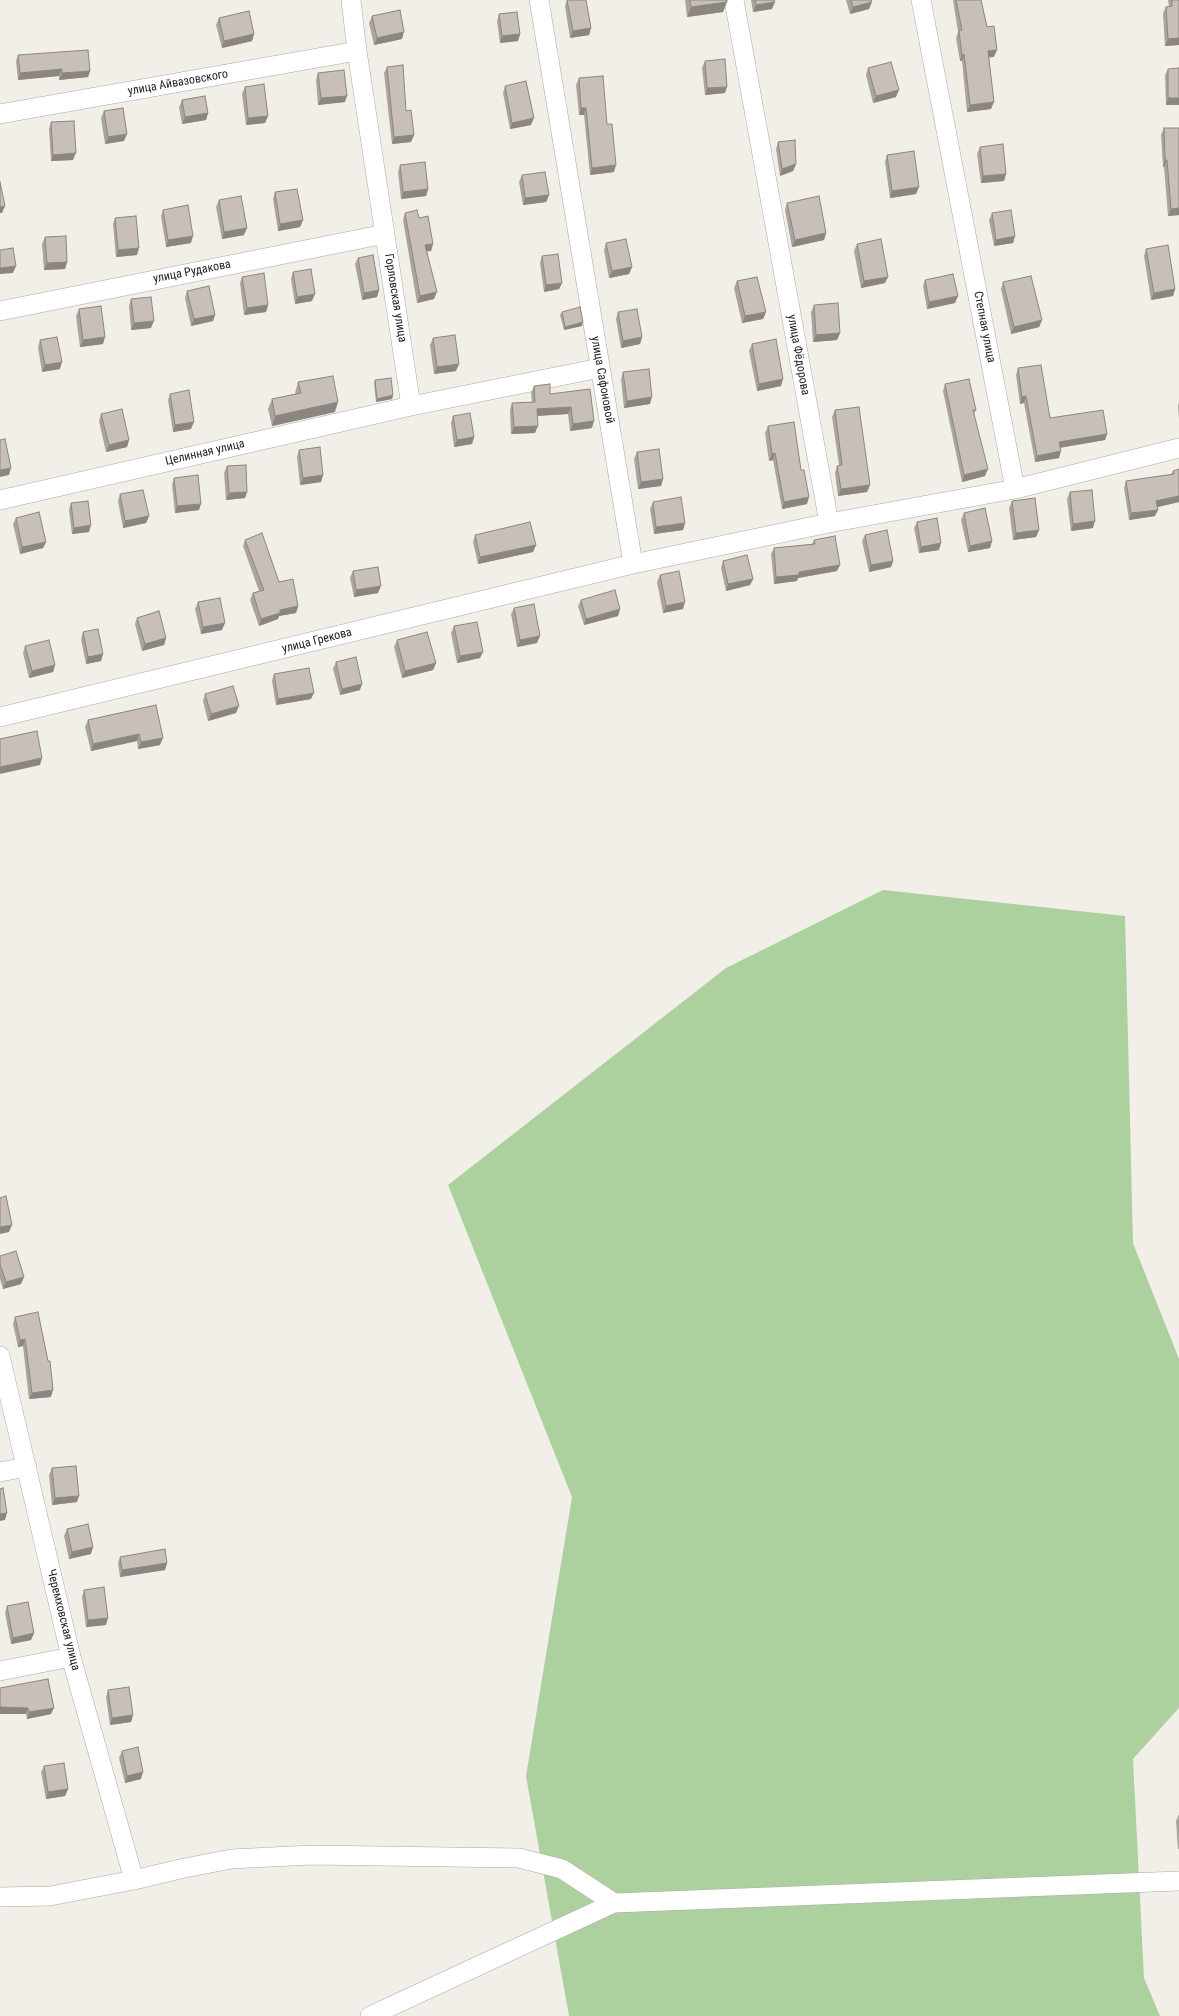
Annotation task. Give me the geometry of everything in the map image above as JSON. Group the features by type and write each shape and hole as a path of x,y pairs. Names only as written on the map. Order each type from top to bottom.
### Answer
{"street":[{"name":"Горловская улица","path":"351,0 357,51 411,406"},
{"name":"улица Сафоновой","path":"538,0 633,564"},
{"name":"улица Фёдорова","path":"734,0 829,523"},
{"name":"Степная улица","path":"921,0 1016,489"},
{"name":"улица Айвазовского","path":"0,114 357,51"},
{"name":"улица Рудакова","path":"0,311 385,234"},
{"path":"411,406 600,368"},
{"name":"Целинная улица","path":"0,500 411,406"},
{"path":"633,564 829,523 1016,489 1179,448"},
{"name":"улица Грекова","path":"0,718 633,564"},
{"name":"Черемховская улица","path":"0,1356 71,1657 134,1880"},
{"path":"0,1472 27,1467"},
{"path":"0,1671 71,1657"},
{"path":"0,1897 50,1896 231,1859 312,1855 519,1858 562,1870 614,1903"},
{"path":"370,2016 614,1903 1179,1881"}],"green space":[{"path":"883,890 1125,916 1133,1243 1179,1359 1179,1708 1133,1759 1144,1978 1160,2016 569,2016 526,1776 572,1497 448,1185 726,968"}],"building":[{"path":"567,0 586,0 591,28 573,31"},
{"path":"690,0 727,0 727,2 691,7"},
{"path":"755,0 774,0 775,2 756,5"},
{"path":"851,0 871,0 872,2 853,7"},
{"path":"956,0 981,0 987,27 994,26 997,50 988,51 994,102 970,105 964,54 962,55 959,31 962,30"},
{"path":"1172,0 1179,0 1179,38 1168,39 1166,7 1172,6"},
{"path":"400,10 404,32 377,38 372,16"},
{"path":"249,11 254,34 224,41 219,18"},
{"path":"517,12 520,34 502,36 499,14"},
{"path":"88,50 90,71 62,73 62,69 20,73 18,55"},
{"path":"725,59 727,87 707,88 705,61"},
{"path":"891,62 899,90 876,96 868,68"},
{"path":"403,65 406,111 411,110 414,135 394,137 387,67"},
{"path":"1179,68 1179,98 1168,98 1168,69"},
{"path":"344,70 347,96 321,98 318,73"},
{"path":"603,76 607,124 612,124 616,165 592,168 586,108 581,108 579,78"},
{"path":"526,81 534,118 512,123 505,86"},
{"path":"264,84 268,116 248,118 245,87"},
{"path":"205,96 208,113 185,117 182,100"},
{"path":"123,108 127,134 108,137 104,111"},
{"path":"74,121 76,153 53,155 51,122"},
{"path":"1164,128 1179,128 1179,208 1171,209 1167,160 1165,160"},
{"path":"795,140 796,164 782,169 778,142"},
{"path":"1003,144 1006,174 983,176 980,147"},
{"path":"914,151 919,187 892,191 887,155"},
{"path":"425,162 428,189 403,192 400,165"},
{"path":"545,172 549,195 525,198 522,175"},
{"path":"0,182 5,206 0,207"},
{"path":"297,189 303,220 280,224 275,192"},
{"path":"241,196 247,228 224,232 219,200"},
{"path":"819,196 826,233 795,240 787,203"},
{"path":"188,205 193,236 168,240 163,210"},
{"path":"417,210 419,218 428,216 433,244 425,245 437,292 420,296 405,213"},
{"path":"1011,210 1015,236 996,240 992,213"},
{"path":"136,216 139,248 118,250 115,218"},
{"path":"66,236 67,262 47,263 45,237"},
{"path":"626,239 632,267 612,271 606,243"},
{"path":"881,239 888,277 864,281 857,244"},
{"path":"1168,245 1175,289 1154,293 1146,249"},
{"path":"13,248 16,266 0,268 0,250"},
{"path":"558,254 562,283 546,285 542,256"},
{"path":"373,255 379,290 364,293 358,258"},
{"path":"311,269 315,294 297,297 293,272"},
{"path":"264,273 268,305 247,308 242,277"},
{"path":"953,274 958,296 929,302 925,280"},
{"path":"1031,276 1042,320 1014,327 1003,282"},
{"path":"757,277 766,312 745,316 737,281"},
{"path":"209,286 215,315 194,319 187,291"},
{"path":"151,297 154,321 134,323 131,299"},
{"path":"838,303 840,333 816,335 814,305"},
{"path":"101,306 105,337 83,340 79,309"},
{"path":"580,307 583,322 565,327 562,312"},
{"path":"637,309 642,337 623,341 618,312"},
{"path":"455,335 459,364 437,367 433,338"},
{"path":"57,337 62,362 45,365 40,340"},
{"path":"776,339 783,379 759,384 752,344"},
{"path":"1041,365 1050,418 1103,410 1107,434 1059,442 1061,451 1037,456 1026,396 1022,397 1018,368"},
{"path":"649,369 652,397 627,401 623,372"},
{"path":"333,376 338,402 275,416 272,399 301,393 298,382"},
{"path":"391,378 393,395 377,399 375,380"},
{"path":"969,379 976,410 973,410 988,469 964,475 945,384"},
{"path":"550,384 550,394 590,389 594,421 573,424 571,407 537,409 538,426 514,427 512,403 535,402 534,386"},
{"path":"189,390 194,422 175,425 170,394"},
{"path":"859,407 870,485 841,489 837,466 842,465 835,410"},
{"path":"122,409 129,440 109,445 101,414"},
{"path":"470,413 474,437 457,440 453,416"},
{"path":"794,422 801,470 804,470 809,497 784,502 775,453 772,454 768,426"},
{"path":"5,439 11,468 0,470 0,440"},
{"path":"320,447 323,475 303,478 299,450"},
{"path":"659,449 663,479 641,482 637,452"},
{"path":"246,465 247,492 229,493 227,466"},
{"path":"1179,469 1179,496 1156,501 1158,510 1131,513 1126,481 1174,474 1173,471"},
{"path":"198,475 201,504 177,506 174,478"},
{"path":"143,490 149,516 125,521 120,494"},
{"path":"1092,490 1095,521 1073,524 1070,492"},
{"path":"681,497 685,523 656,527 653,502"},
{"path":"1035,498 1039,530 1016,533 1012,501"},
{"path":"88,501 91,525 74,528 71,503"},
{"path":"985,508 992,541 970,546 964,513"},
{"path":"39,512 46,542 22,547 16,518"},
{"path":"937,518 941,543 921,547 917,522"},
{"path":"530,522 536,545 480,557 475,535"},
{"path":"887,530 893,561 871,565 865,535"},
{"path":"262,533 279,582 293,579 298,606 280,610 280,613 261,619 253,593 264,590 245,540"},
{"path":"835,536 840,565 799,572 799,575 776,577 774,548 815,544 814,540"},
{"path":"747,555 753,579 728,584 723,561"},
{"path":"378,567 381,586 356,590 353,571"},
{"path":"679,571 685,602 666,606 660,575"},
{"path":"615,590 620,609 586,619 581,600"},
{"path":"220,598 225,623 203,627 198,602"},
{"path":"534,604 540,636 520,640 514,608"},
{"path":"159,611 166,638 145,644 137,618"},
{"path":"477,622 483,652 460,656 454,626"},
{"path":"98,629 103,654 88,657 83,632"},
{"path":"427,632 436,663 405,671 397,640"},
{"path":"49,640 55,665 32,671 25,646"},
{"path":"356,657 362,684 342,689 336,662"},
{"path":"309,668 314,693 278,699 274,674"},
{"path":"233,686 239,706 211,714 205,694"},
{"path":"156,705 163,738 141,742 139,734 93,744 88,720"},
{"path":"37,731 42,758 0,767 0,739"},
{"path":"6,1196 12,1225 0,1227 0,1198"},
{"path":"16,1251 24,1277 6,1282 0,1264 0,1256"},
{"path":"38,1312 48,1361 50,1361 53,1390 32,1393 25,1339 20,1340 15,1317"},
{"path":"76,1466 79,1496 55,1498 52,1468"},
{"path":"3,1488 7,1513 0,1514 0,1489"},
{"path":"88,1524 93,1547 72,1552 67,1529"},
{"path":"165,1549 167,1563 122,1570 120,1557"},
{"path":"104,1587 108,1618 88,1620 84,1590"},
{"path":"28,1602 34,1633 13,1638 7,1606"},
{"path":"48,1679 54,1708 29,1712 28,1708 0,1707 0,1688"},
{"path":"129,1687 133,1715 112,1718 108,1690"},
{"path":"138,1747 143,1772 127,1776 122,1751"},
{"path":"64,1763 68,1789 48,1792 44,1766"}]}
